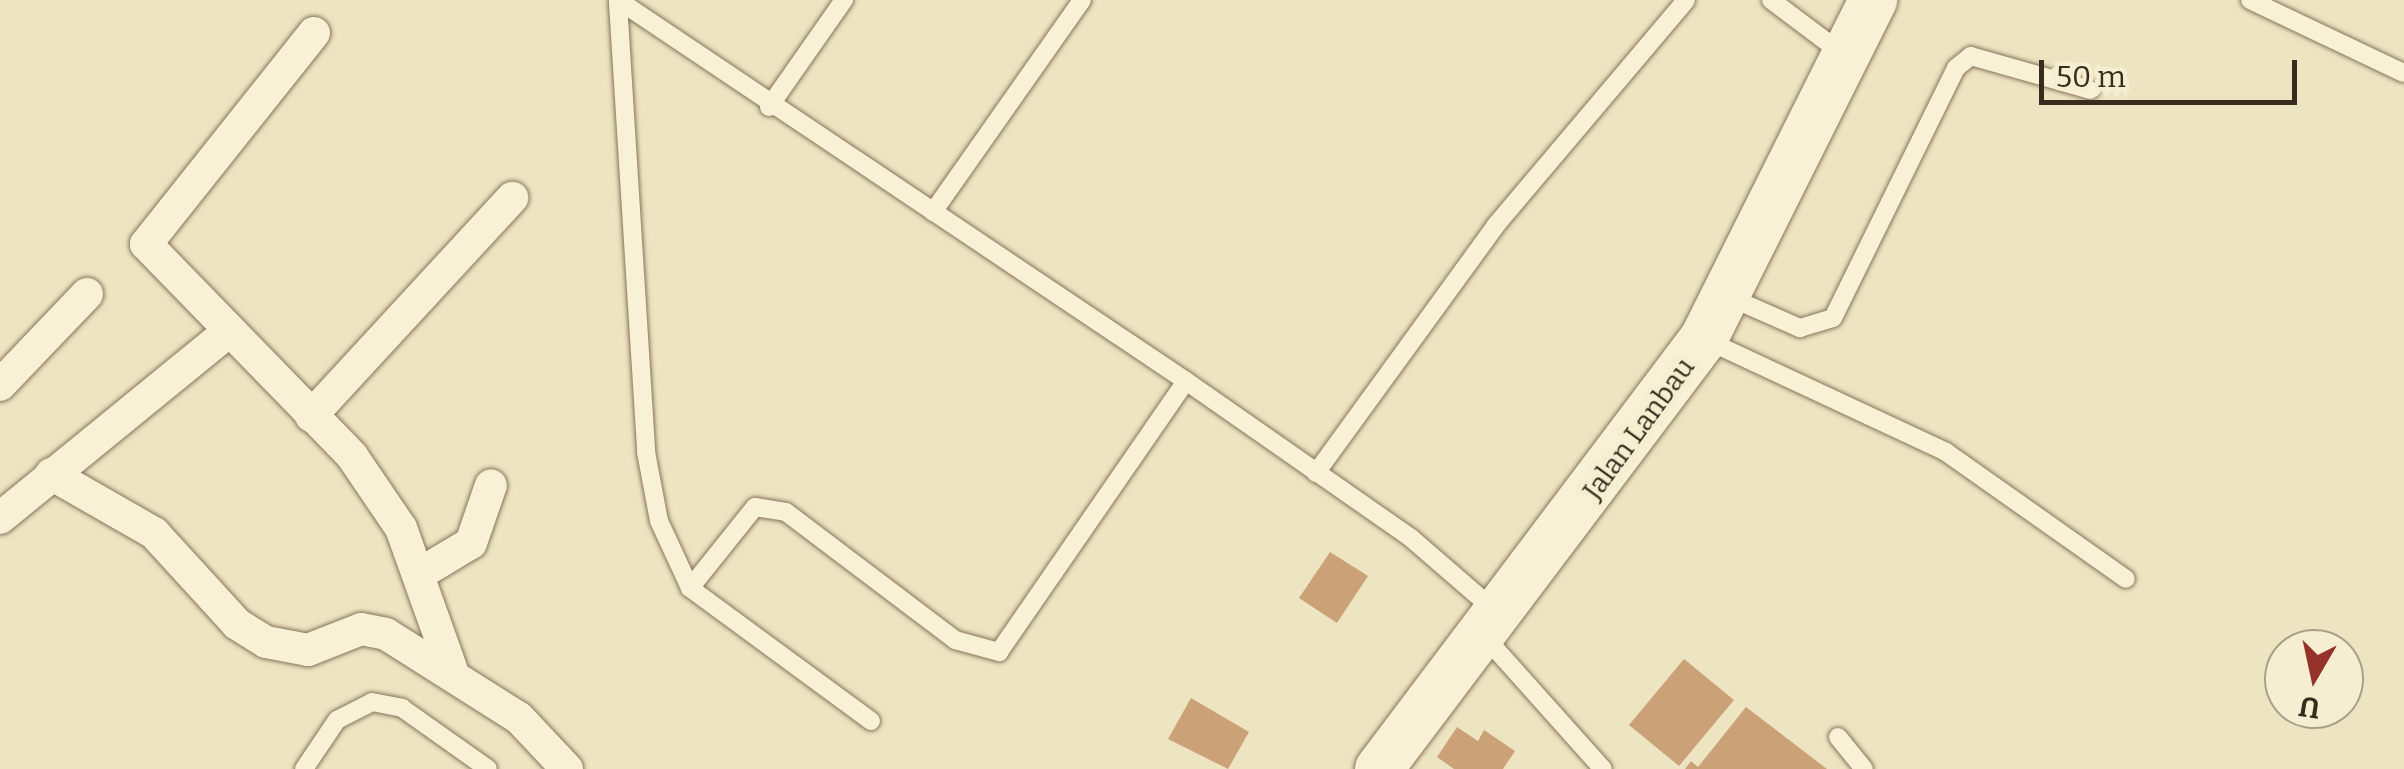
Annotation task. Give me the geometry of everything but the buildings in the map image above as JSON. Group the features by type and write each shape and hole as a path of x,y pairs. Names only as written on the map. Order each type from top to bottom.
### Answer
{"street":[{"name":"Jalan Lanbau","path":"1379,769 1481,610 1704,338 1873,0"},
{"path":"314,33 148,233 149,251 226,334 352,456 421,573 452,668"},
{"path":"311,416 512,198"},
{"path":"0,385 86,294"},
{"path":"0,518 226,334"},
{"path":"51,474 154,533 237,624 266,642 308,650 361,629 452,668 567,769"},
{"path":"421,573 471,543 491,486"}],"lane":[{"path":"769,107 844,0"},
{"path":"932,212 1082,0"},
{"path":"1316,473 1496,225 1686,0"},
{"path":"1772,0 1846,56"},
{"path":"2250,0 2404,73"},
{"path":"618,2 769,107 1186,381 1436,560 1481,610 1603,769"},
{"path":"618,2 646,452 659,521 690,588 871,722"},
{"path":"1728,296 1800,328 1834,318 1956,68 1972,56 1992,54 2090,90"},
{"path":"1704,338 1946,452 2126,579"},
{"path":"690,588 768,503 955,640 999,652 1186,381"},
{"path":"304,769 337,720 372,702 402,708 488,769"},
{"path":"1838,737 1864,769"}]}
